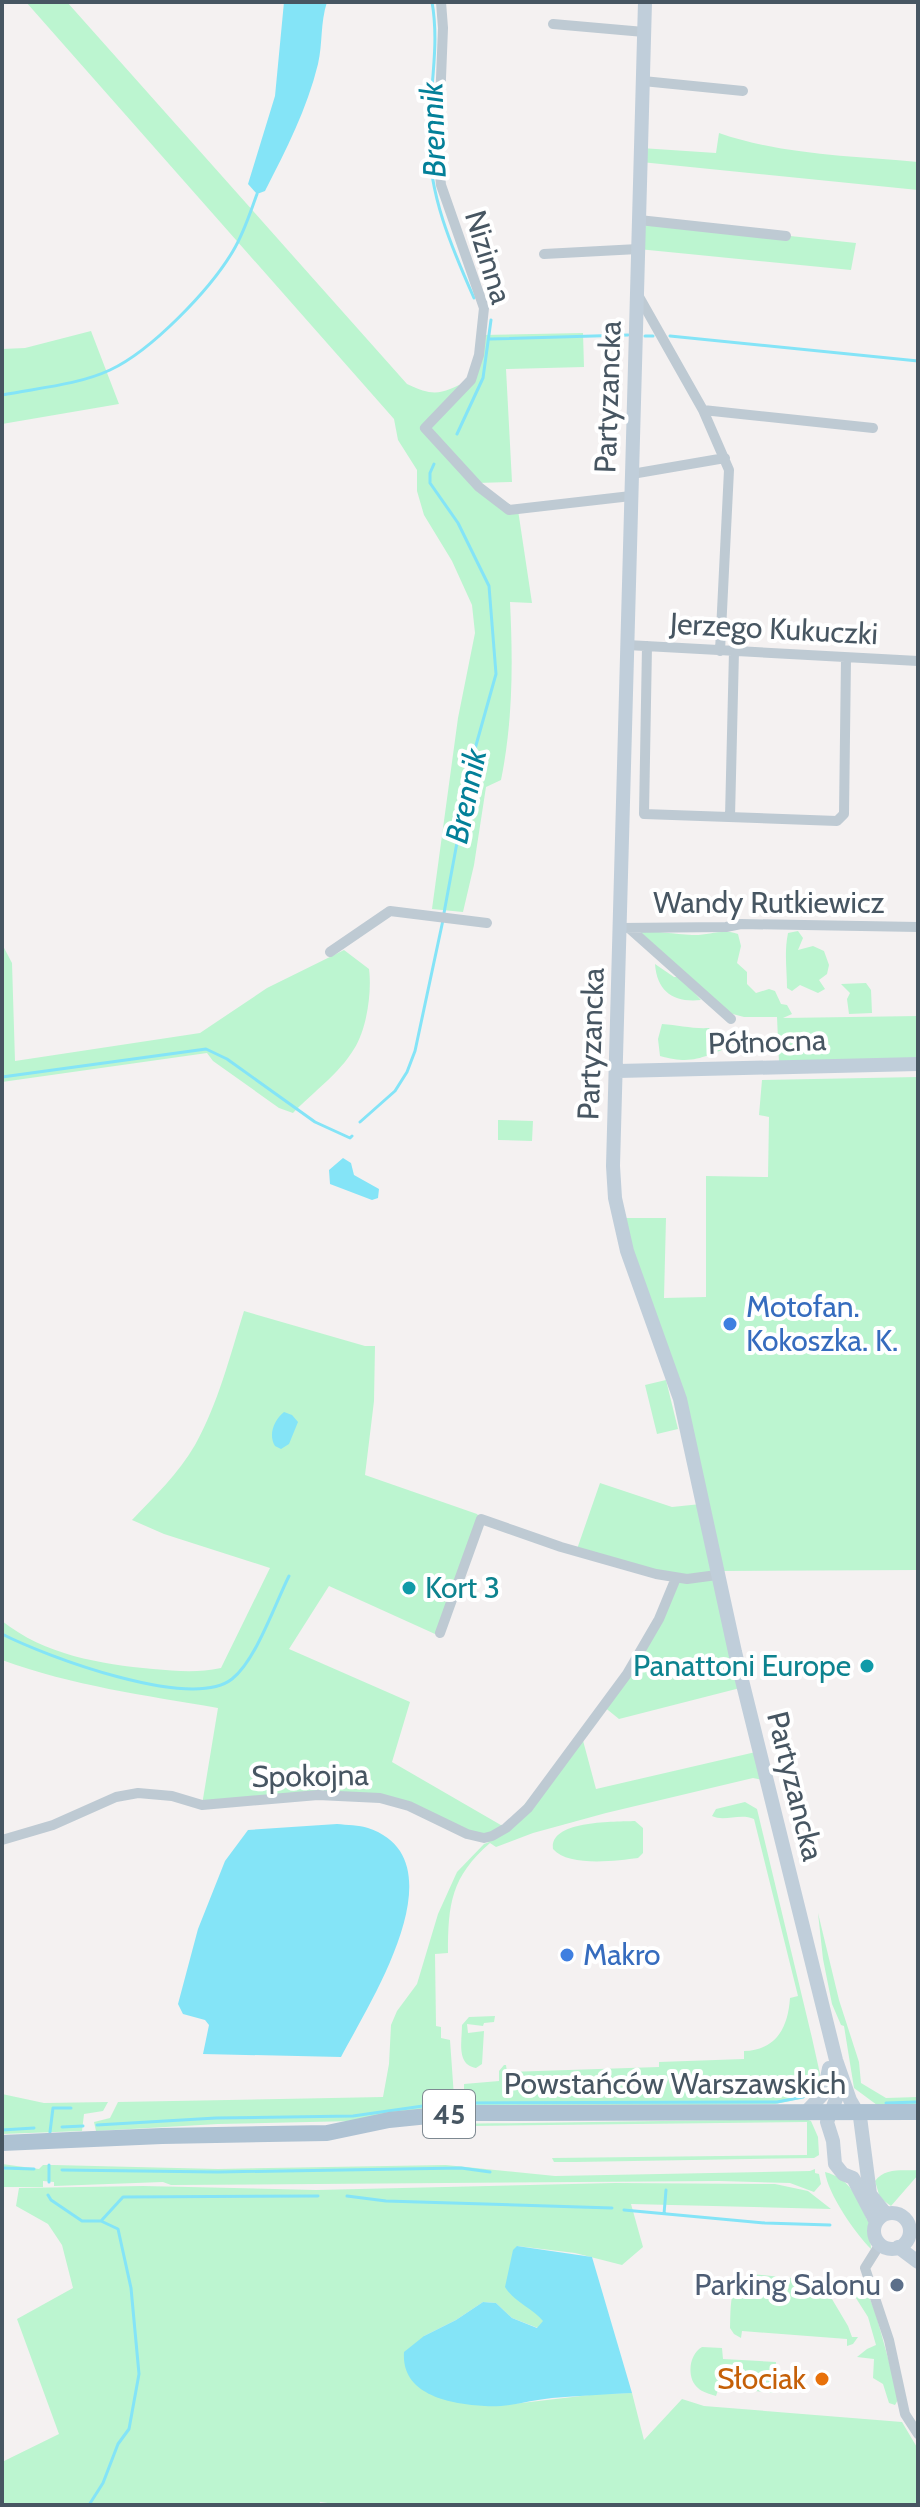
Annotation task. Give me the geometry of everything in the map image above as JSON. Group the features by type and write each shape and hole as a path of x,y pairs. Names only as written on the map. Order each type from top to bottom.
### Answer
{"main road":[{"name":"Partyzancka","path":"645,2 627,645 625,928 614,1149 615,1198 627,1251 680,1399 717,1575 836,2060 862,2125 870,2194 881,2218"},
{"name":"Północna","path":"618,1071 918,1064"},
{"path":"805,2113 825,2091 831,2036"},
{"name":"Partyzancka","path":"836,2060 832,2108 827,2127 833,2141 835,2164 843,2174 853,2178 881,2218"},
{"name":"Powstańców Warszawskich","path":"2,2143 327,2133 389,2120 458,2113 805,2113 832,2108 857,2112 918,2112"},
{"path":"895,2213 906,2220 909,2229 903,2242 889,2248 880,2244 875,2236 881,2218 895,2213"},
{"path":"903,2242 918,2251"},
{"path":"903,2242 918,2262"}],"street":[{"name":"Nizinna","path":"441,2 443,28 438,153 441,185 484,308 479,355 471,380 425,428 479,487 504,508 518,510 631,496"},
{"path":"553,24 644,32"},
{"path":"643,81 743,91"},
{"path":"639,220 786,236"},
{"path":"544,254 638,249"},
{"path":"637,293 703,410 729,470 720,651"},
{"path":"703,410 873,428"},
{"path":"632,474 725,458"},
{"name":"Jerzego Kukuczki","path":"627,645 918,661"},
{"path":"647,646 644,814 837,821 844,814 846,658"},
{"path":"730,817 734,651"},
{"path":"330,952 390,911 487,923"},
{"name":"Wandy Rutkiewicz","path":"625,928 726,927 741,924 918,927"},
{"path":"625,928 731,1019"},
{"path":"440,1633 481,1519 597,1558 676,1578 717,1575"},
{"name":"Spokojna","path":"2,1840 65,1820 116,1797 138,1793 172,1796 202,1805 318,1795 380,1798 409,1806 467,1834 484,1838 492,1836 528,1808 612,1695 644,1648 676,1578"},
{"path":"880,2244 865,2268 889,2340 905,2414 918,2434"}],"green space":[{"path":"26,2 67,2 407,384 425,391 439,392 470,380 482,335 583,333 584,367 506,369 512,482 477,483 518,510 532,603 510,602 511,691 505,758 501,780 486,787 463,912 432,909 458,718 475,633 472,605 452,561 424,515 417,491 417,470 398,440 394,419"},
{"path":"719,133 792,150 918,162 918,190 641,162 641,148 716,153"},
{"path":"639,220 856,243 851,270 638,249"},
{"path":"91,331 119,404 2,424 2,349 25,348"},
{"path":"639,931 738,934 741,946 737,963 747,972 747,984 756,993 769,989 775,991 781,1004 787,1005 792,1014 783,1018 918,1016 918,1058 779,1062 777,1017 744,1017 729,1013"},
{"path":"798,931 803,938 798,950 813,946 824,951 829,965 827,974 819,980 825,989 818,993 800,985 792,991 787,988 788,933"},
{"path":"2,944 12,963 15,1061 200,1033 267,988 344,950 369,969 368,1010 358,1041 348,1058 293,1113 279,1108 213,1061 207,1053 2,1082"},
{"path":"655,964 674,977 680,977 701,1000 683,1000 669,994 659,982"},
{"path":"866,983 871,990 872,1013 849,1014 847,999 850,993 841,984"},
{"path":"662,1024 709,1028 716,1038 731,1032 737,1034 736,1045 691,1060 660,1056 658,1039"},
{"path":"918,1077 918,1570 717,1571 744,1687 619,1719 603,1706 676,1579 576,1552 600,1483 672,1507 701,1504 680,1399 619,1218 666,1218 664,1298 706,1297 706,1176 768,1177 769,1117 759,1115 762,1080"},
{"path":"498,1120 533,1121 532,1141 498,1140"},
{"path":"244,1311 365,1346 375,1346 374,1401 365,1475 477,1514 481,1519 440,1633 435,1634 329,1586 289,1649 410,1702 392,1762 506,1828 581,1733 596,1789 760,1751 768,1781 753,1778 606,1813 533,1833 496,1847 490,1843 477,1855 454,1892 448,1953 435,1954 436,2026 441,2027 441,2038 450,2040 454,2097 449,2108 354,2121 96,2131 94,2122 110,2118 118,2102 383,2097 391,2025 397,2011 417,1984 438,1914 457,1872 489,1842 441,1820 365,1796 202,1805 218,1708 82,1683 2,1660 2,1621 36,1642 93,1661 179,1671 221,1668 270,1568 164,1534 132,1520 174,1475 195,1445 217,1396"},
{"path":"666,1380 678,1429 657,1434 645,1385"},
{"path":"745,1802 757,1809 820,2074 817,2090 804,2098 775,2104 464,2108 464,2084 499,2081 499,2071 504,2065 507,2072 659,2067 659,2062 744,2059 744,2051 755,2050 772,2042 783,2028 790,1998 798,1996 754,1819 712,1816 716,1809"},
{"path":"635,1821 643,1828 643,1853 638,1858 581,1861 560,1855 553,1849 561,1833 572,1828 585,1824"},
{"path":"818,1913 839,2000 859,2062 861,2083 886,2098 918,2097 918,2105 877,2105 854,2088 844,2026 832,2004"},
{"path":"495,2016 494,2022 484,2023 483,2026 467,2024 468,2033 484,2031 482,2064 476,2068 470,2066 463,2057 462,2025 469,2017"},
{"path":"2,2094 44,2103 108,2102 103,2111 84,2114 82,2131 2,2134"},
{"path":"811,2121 818,2137 819,2155 814,2158 554,2162 552,2158 807,2155 807,2122 447,2124"},
{"path":"2,2164 39,2169 43,2165 218,2169 446,2165 555,2176 815,2169 821,2184 814,2192 790,2183 719,2181 171,2185 163,2182 54,2186 54,2182 43,2181 43,2187 2,2187"},
{"path":"918,2170 918,2175 891,2206 880,2198 875,2181 879,2177 894,2171"},
{"path":"825,2172 841,2179 857,2197 869,2220 871,2249 843,2213"},
{"path":"615,2183 775,2184 808,2191 831,2209 631,2204 643,2247 622,2265 575,2253 517,2246 531,2308 544,2321 538,2328 512,2318 496,2303 483,2302 424,2336 513,2404 632,2393 644,2440 682,2399 704,2406 902,2422 918,2449 918,2505 343,2505 320,2502 319,2505 2,2505 2,2462 59,2434 17,2319 73,2288 62,2245 48,2224 16,2206 19,2188 143,2186 316,2190"},
{"path":"752,2274 830,2282 832,2284 826,2289 852,2337 858,2337 847,2346 847,2339 742,2331 741,2338 734,2334 730,2328 732,2295 739,2282"},
{"path":"861,2278 875,2311 899,2398 895,2405 889,2403 883,2384 873,2378 874,2359 857,2357 876,2345 868,2317 847,2284 842,2287 850,2279"},
{"path":"702,2347 722,2348 723,2359 776,2362 774,2393 719,2387 716,2396 706,2393 694,2384 691,2372 694,2355"}],"water":[{"path":"284,2 327,2 321,48 308,97 288,145 265,191 257,194 248,184 275,96"},
{"path":"343,1158 351,1163 354,1175 379,1189 378,1198 372,1200 330,1184 329,1170"},
{"path":"284,1412 298,1422 289,1444 281,1449 275,1446 272,1433 277,1419"},
{"path":"337,1824 368,1828 395,1845 408,1870 408,1901 400,1935 370,2004 341,2057 203,2054 209,2025 205,2020 183,2014 178,2004 198,1929 225,1861 248,1830"},
{"path":"517,2246 592,2257 632,2393 485,2406 443,2399 419,2387 410,2378 404,2352 424,2336 483,2302 496,2303 512,2318 537,2328 543,2321 505,2287 513,2250"}],"waterway":[{"name":"Brennik","path":"432,2 435,53 429,121 430,159 437,200 474,298"},
{"path":"2,395 98,375 143,349 195,301 223,267 240,237 257,194"},
{"name":"Brennik","path":"457,434 483,378 491,320"},
{"path":"490,339 628,335"},
{"path":"645,336 653,336"},
{"path":"670,336 918,361"},
{"name":"Brennik","path":"434,464 430,483 458,523 489,586 496,674 473,756 444,913"},
{"name":"Brennik","path":"360,1122 395,1091 407,1072 415,1051 443,920"},
{"name":"Brennik","path":"2,1077 206,1049 227,1059 315,1122 350,1138 352,1136"},
{"path":"2,1634 50,1655 118,1677 185,1689 212,1687 232,1679 249,1659 289,1576"},
{"path":"465,2103 777,2102 803,2097 816,2088"},
{"path":"97,2125 216,2118 353,2116 451,2102"},
{"path":"886,2103 918,2102"},
{"path":"50,2132 53,2108 71,2108"},
{"path":"62,2127 83,2126"},
{"path":"2,2130 34,2128"},
{"path":"49,2165 49,2182"},
{"path":"2,2168 34,2169"},
{"path":"62,2170 218,2172 461,2168 490,2172"},
{"path":"664,2214 666,2190"},
{"path":"48,2195 82,2221 101,2221"},
{"path":"89,2505 103,2483 118,2444 129,2429 139,2374 131,2288 118,2229 101,2221 123,2197 318,2196"},
{"path":"347,2196 386,2201 612,2208"},
{"path":"624,2210 765,2223 830,2225"}],"place":[{"name":"Motofan. Kokoszka. K.","path":"730,1324"},
{"name":"Kort 3","path":"409,1588"},
{"name":"Panattoni Europe","path":"867,1666"},
{"name":"Makro","path":"567,1955"},
{"name":"Parking Salonu","path":"897,2285"},
{"name":"Słociak","path":"822,2379"}]}
